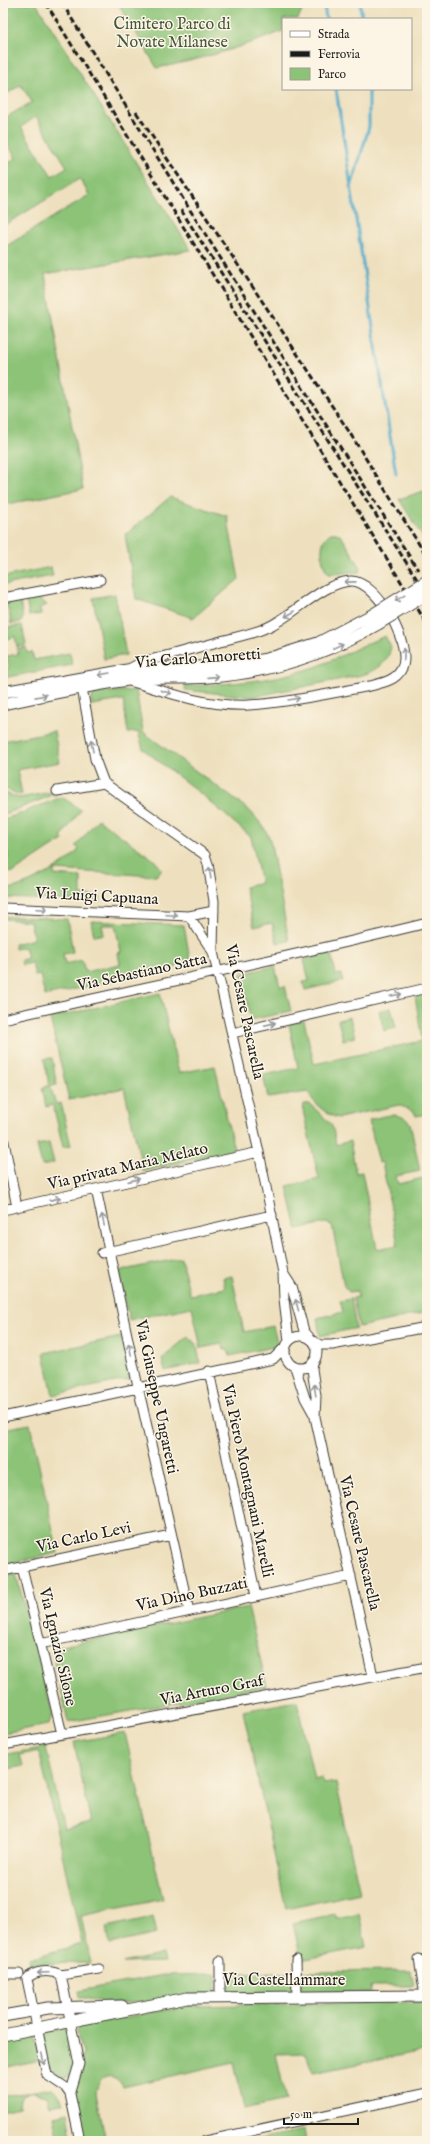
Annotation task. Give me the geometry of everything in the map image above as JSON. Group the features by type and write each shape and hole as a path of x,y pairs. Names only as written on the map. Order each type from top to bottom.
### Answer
{"street":[{"path":"3,598 100,580"},
{"name":"Via Carlo Amoretti","path":"3,704 82,688 128,675 142,662 267,627 295,612 332,584 354,581 364,584 376,594 400,635 404,647 402,669 396,676 386,682 370,686 249,705 222,704 181,697 128,675"},
{"name":"Via Carlo Amoretti","path":"375,620 427,581"},
{"name":"Via Carlo Amoretti","path":"3,692 128,675 222,666 267,659 318,643 375,620 427,594"},
{"path":"57,791 104,783 95,759 82,688"},
{"name":"Via Cesare Pascarella","path":"104,783 205,855 208,864 214,901 213,952 259,1152 283,1273"},
{"name":"Via Luigi Capuana","path":"3,908 189,916 214,911"},
{"path":"189,916 213,952"},
{"name":"Via Sebastiano Satta","path":"3,1019 218,972 427,923"},
{"path":"232,1033 427,988"},
{"path":"3,1137 17,1207"},
{"name":"Via privata Maria Melato","path":"3,1210 259,1152"},
{"name":"Via Giuseppe Ungaretti","path":"96,1189 106,1252 189,1611"},
{"path":"106,1252 272,1215"},
{"path":"283,1273 292,1287 304,1331 311,1339 317,1351 312,1369 316,1396 316,1417"},
{"path":"283,1273 287,1344 285,1355 292,1364 305,1398 316,1417"},
{"path":"273,1359 287,1344 298,1336 311,1339 320,1345 332,1345 427,1327"},
{"path":"3,1417 209,1371 273,1359 306,1367 323,1349 332,1345"},
{"name":"Via Piero Montagnani Marelli","path":"209,1371 256,1596"},
{"name":"Via Cesare Pascarella","path":"316,1417 373,1676"},
{"name":"Via Carlo Levi","path":"3,1571 171,1535"},
{"name":"Via Ignazio Silone","path":"22,1567 62,1734"},
{"name":"Via Dino Buzzati","path":"40,1644 351,1576"},
{"name":"Via Arturo Graf","path":"3,1745 427,1666"},
{"path":"419,1958 426,1996"},
{"path":"296,1960 297,1997"},
{"path":"220,1961 220,1998"},
{"path":"70,2094 47,2075 27,1979 37,1973 56,1973 61,1975 99,1969"},
{"path":"3,1974 19,1974"},
{"path":"61,1975 79,2064 78,2074 74,2080 70,2094 80,2141"},
{"name":"Via Castellammare","path":"3,2035 187,1998 426,1996"},
{"name":"Via Castellammare","path":"3,2016 33,2010 67,2007 143,2006"},
{"path":"59,2084 74,2080"},
{"path":"205,2141 427,2092"}],"green space":[{"path":"3,3 36,3 191,250 45,274 83,489 3,505 3,248 89,195 80,179 3,226 3,166 16,158 7,143 3,145 3,119 32,102 21,85 3,96 3,66 7,63 3,55","holes":["36,117 67,167 52,176 21,127"]},
{"name":"Cimitero Parco di Novate Milanese","path":"118,3 305,3 298,18 282,18 282,31 221,52 157,68"},
{"path":"427,490 427,544 399,499"},
{"path":"170,497 227,516 239,579 193,618 136,599 125,535"},
{"path":"331,533 337,533 342,537 361,568 360,572 329,574 326,570 322,559 322,546 327,536"},
{"path":"51,567 53,576 3,585 3,577"},
{"path":"115,594 126,655 104,659 93,598"},
{"path":"39,598 47,605 40,608 41,614 29,616 26,600"},
{"path":"20,601 23,618 21,622 11,624 9,609 3,610 3,604"},
{"path":"22,625 26,645 17,647 15,637 6,639 4,628"},
{"path":"385,636 391,647 390,653 381,666 362,675 252,697 185,690 185,686 252,681 301,671 318,666"},
{"path":"26,647 27,653 32,652 34,660 70,653 72,665 3,678 3,670 9,668 7,656 18,654 17,649"},
{"path":"136,690 143,732 249,810 263,826 270,839 289,941 277,943 272,923 254,927 245,887 261,883 251,837 201,794 143,749 138,732 128,733 123,700 92,705 91,699 95,693"},
{"path":"54,731 60,762 17,770 22,794 20,795 3,788 3,741"},
{"path":"57,791 58,793 3,815 3,792 19,798"},
{"path":"62,797 81,810 61,837 63,840 14,872 7,873 6,868 3,868 3,859 8,858 3,833 3,820"},
{"path":"98,819 154,860 161,868 161,871 156,876 54,870 54,875 81,877 81,895 100,896 100,902 3,898 3,887 8,885 9,889 18,887 47,874 66,862 79,849 76,846"},
{"path":"3,916 67,919 73,952 63,954 65,964 82,960 85,972 120,964 118,953 121,952 115,925 102,925 104,934 94,936 91,921 184,925 190,959 184,965 45,996 40,975 35,976 32,963 22,965 21,960 28,958 25,947 15,949 14,944 34,939 30,921 3,919"},
{"path":"331,953 335,975 341,974 343,981 305,990 303,982 309,981 304,960"},
{"path":"275,966 280,987 285,986 291,1011 251,1020 241,974"},
{"path":"160,993 179,1073 215,1066 234,1150 143,1171 124,1088 69,1100 50,1018"},
{"path":"427,993 427,1114 416,1116 414,1112 399,1105 339,1118 330,1115 321,1108 308,1092 268,1098 263,1075 298,1068 289,1024 304,1020 314,1064 422,1041 415,995"},
{"path":"391,1008 396,1028 384,1031 379,1011"},
{"path":"350,1017 355,1037 343,1040 338,1020"},
{"path":"52,1058 57,1085 50,1086 56,1104 61,1103 71,1146 63,1147 53,1105 46,1107 42,1088 49,1085 44,1059"},
{"path":"304,1104 311,1105 332,1126 336,1145 350,1141 356,1173 362,1172 377,1249 398,1245 382,1162 379,1163 369,1120 396,1115 401,1116 410,1123 420,1171 396,1176 398,1184 423,1178 427,1182 427,1312 359,1327 353,1298 358,1297 357,1291 349,1292 344,1286 332,1225 326,1223 297,1229 287,1186 319,1179 303,1111"},
{"path":"49,1143 54,1163 42,1166 37,1145"},
{"path":"181,1258 190,1295 225,1288 223,1278 232,1276 244,1332 273,1326 278,1346 230,1356 228,1349 224,1349 222,1344 201,1348 192,1307 129,1320 119,1271"},
{"path":"351,1299 356,1328 320,1336 317,1318 343,1312 340,1301"},
{"path":"188,1336 197,1345 200,1363 165,1371 162,1359"},
{"path":"121,1337 130,1379 53,1395 44,1353"},
{"path":"30,1424 58,1553 3,1565 3,1429"},
{"path":"16,1574 53,1714 48,1725 3,1733 3,1577"},
{"path":"248,1607 267,1687 68,1722 52,1648"},
{"path":"297,1701 314,1779 322,1777 324,1784 336,1782 360,1893 286,1909 243,1711"},
{"path":"125,1733 163,1899 81,1916 91,1963 28,1964 29,1958 82,1944 39,1751 20,1755 23,1766 3,1770 3,1755 46,1747 64,1829 91,1823 74,1742"},
{"path":"335,1914 337,1919 359,1914 366,1947 301,1960 293,1923"},
{"path":"153,1917 157,1934 110,1944 106,1927"},
{"path":"163,1954 165,1962 122,1963"},
{"path":"411,1971 414,1986 371,1986 372,1992 300,1993 300,1972"},
{"path":"292,1973 293,1993 226,1994 225,1974"},
{"path":"216,1974 217,1991 213,1994 146,2002 113,2003 80,1997 79,1991 162,1975"},
{"path":"427,2002 427,2050 314,2073 306,2053 276,2054 286,2100 244,2109 234,2062 123,2087 115,2078 107,2077 100,2082 96,2093 106,2141 85,2141 84,2139 75,2099 75,2089 81,2074 83,2052 76,2032 79,2026 186,2006"},
{"path":"68,2028 75,2062 71,2076 60,2079 50,2072 40,2034"},
{"path":"34,2035 40,2060 3,2068 3,2042"},
{"path":"52,2088 60,2095 63,2104 50,2106 47,2096 43,2096 35,2092 29,2092 20,2098 19,2107 3,2111 3,2096"},
{"path":"68,2113 73,2141 59,2141 54,2116"},
{"path":"304,2130 306,2141 249,2141"}],"waterway":[{"path":"324,3 326,18"},
{"path":"360,3 362,18"},
{"path":"336,90 351,186"},
{"path":"369,90 369,127 351,187 396,474"}],"railway":[{"path":"46,3 427,624"},
{"path":"62,3 190,210 418,570"},
{"path":"136,112 348,430 427,557"},
{"path":"181,210 427,595"}]}
